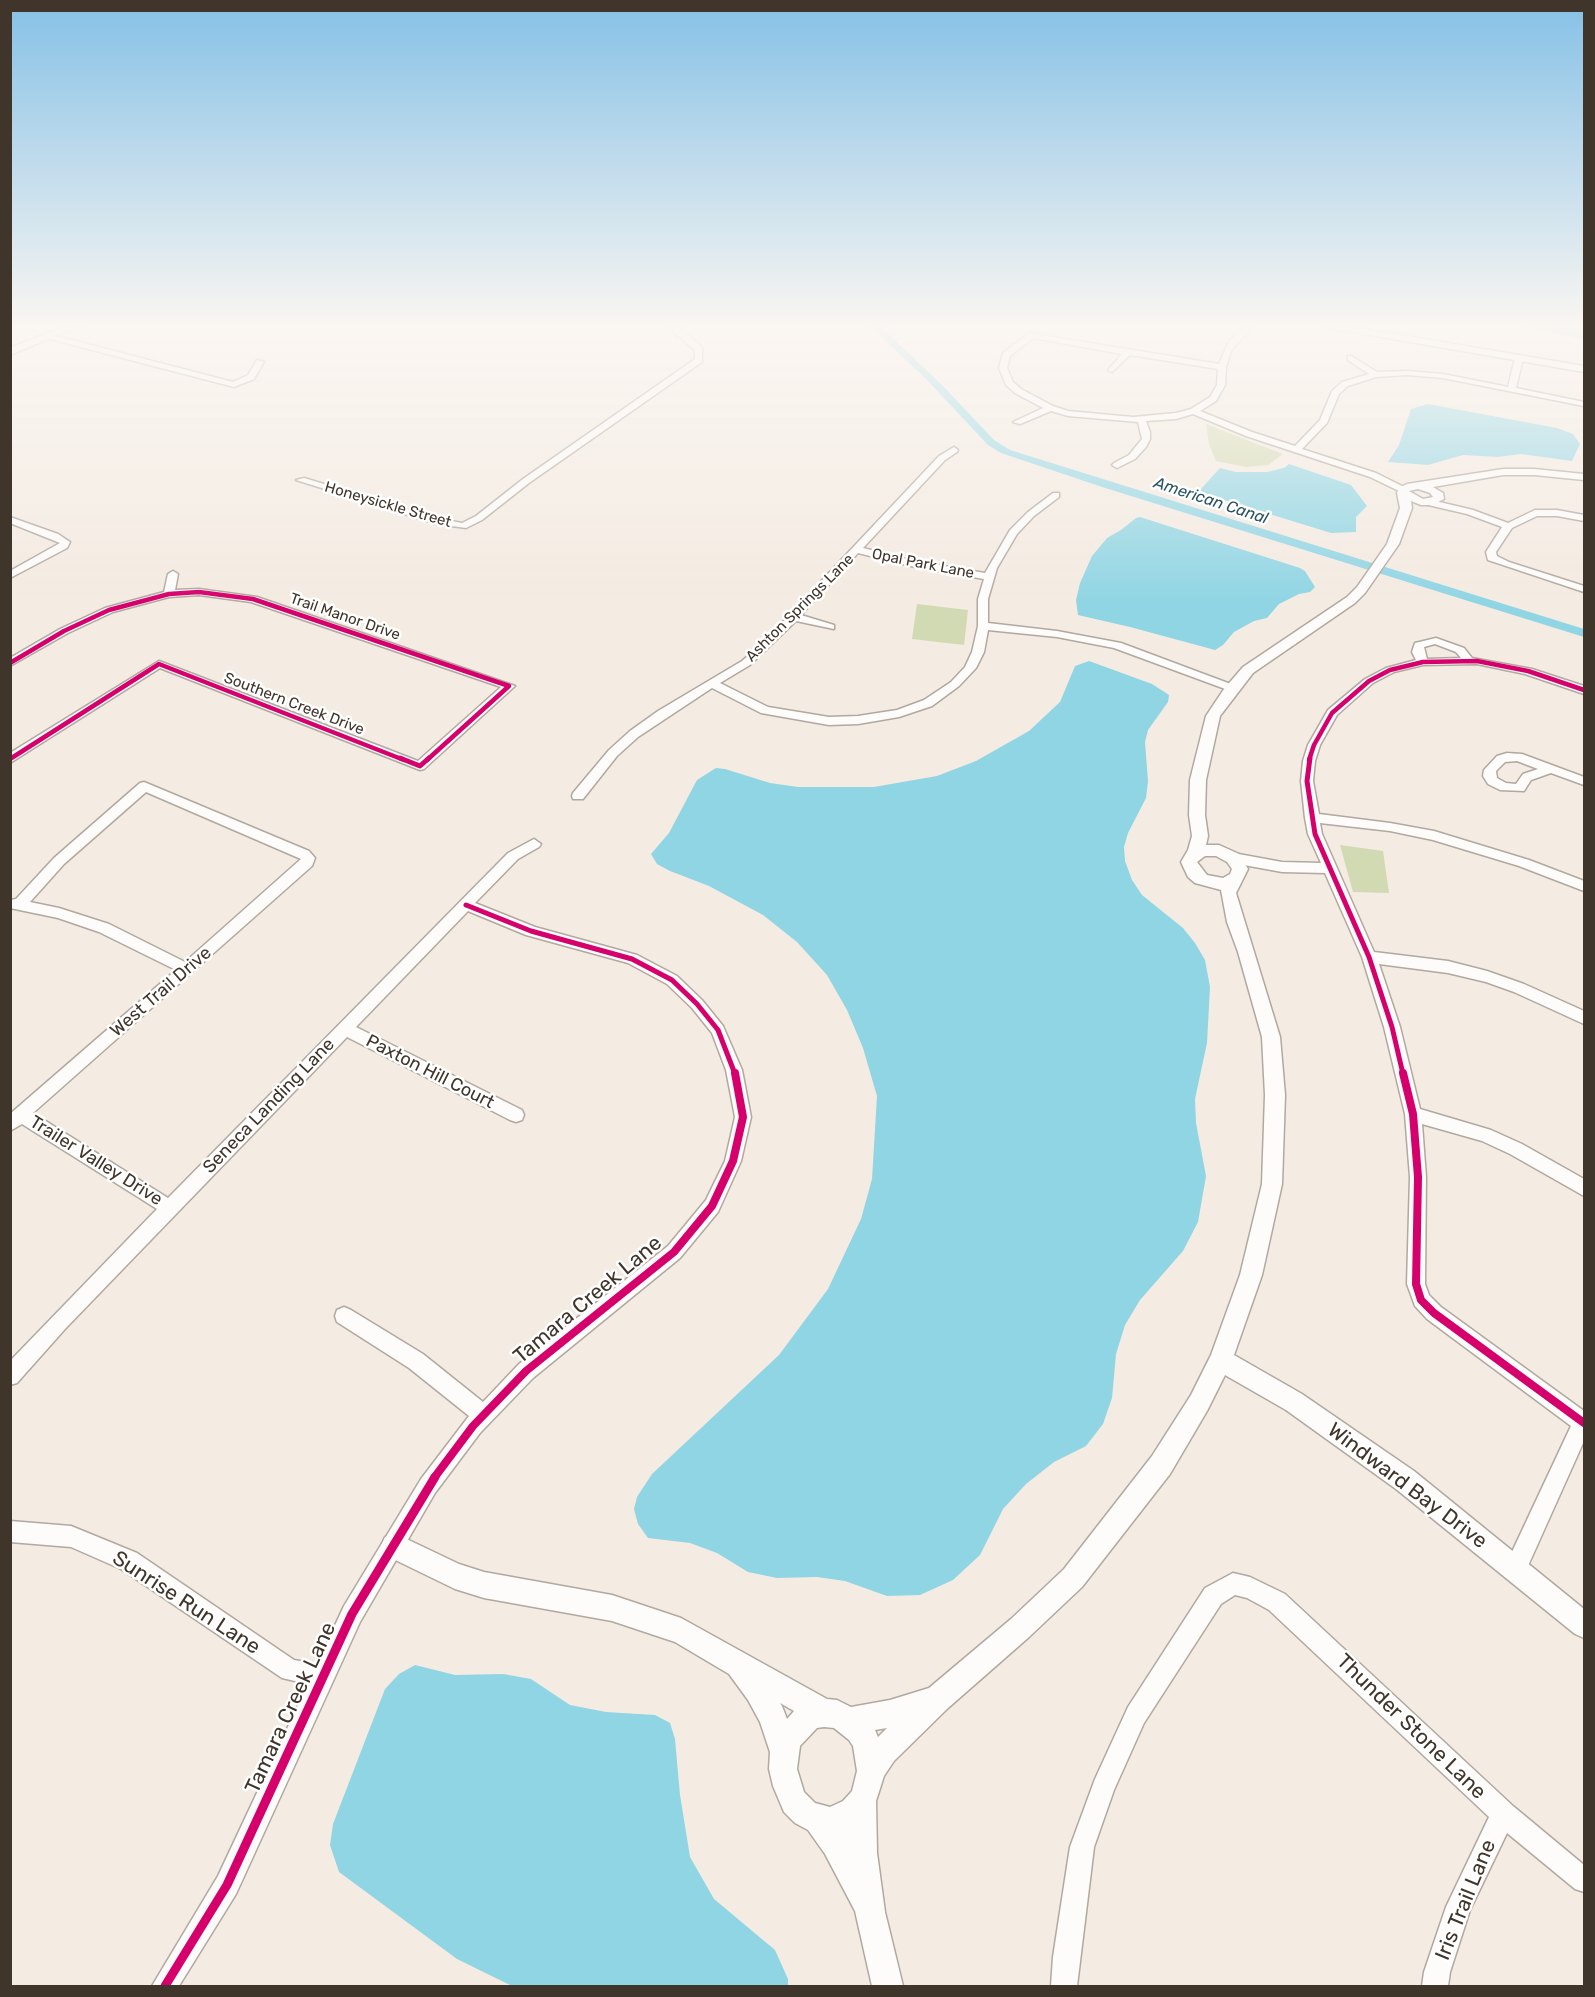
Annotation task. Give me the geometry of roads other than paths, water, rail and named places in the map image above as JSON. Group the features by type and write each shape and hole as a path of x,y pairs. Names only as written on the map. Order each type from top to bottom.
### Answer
{"street":[{"name":"Honeysickle Street","path":"301,480 440,522 463,526 479,518 526,481 617,417"},
{"path":"1017,422 1028,417"},
{"path":"1102,417 1141,420 1166,417"},
{"path":"1209,417 1296,450 1373,475 1419,486 1470,512 1508,526"},
{"path":"1296,450 1325,417"},
{"path":"1117,465 1132,457 1142,447 1146,439 1146,432 1141,420"},
{"name":"Ashton Springs Lane","path":"578,796 601,766 634,734 662,714 746,663 795,617 942,458 954,450"},
{"path":"1235,922 1190,868 1189,862 1196,852 1200,836 1197,815 1198,780 1204,747 1213,717 1232,688 1248,670 1351,600 1371,579 1393,544 1405,498 1419,486 1519,472 1584,477"},
{"path":"1373,475 1405,498 1470,512"},
{"path":"1424,502 1436,501 1443,489 1458,479"},
{"path":"713,684 765,710 795,717 829,721 858,720 899,713 928,703 955,684 970,668 978,652 983,626 983,599 990,577 1012,532 1056,495"},
{"path":"1584,518 1557,513 1535,513 1508,526 1493,547 1492,558 1584,589"},
{"path":"10,520 55,536 65,542 63,546 10,575"},
{"name":"Opal Park Lane","path":"857,550 915,564 990,577"},
{"path":"169,594 173,574"},
{"name":"Trail Manor Drive","path":"10,663 90,618 131,603 169,594 199,592 253,599 509,686 420,766"},
{"path":"795,617 830,627"},
{"path":"983,626 1057,634 1118,645 1232,688"},
{"path":"1515,1569 1584,1422 1434,1313 1421,1300 1416,1284 1418,1177 1413,1114 1392,1027 1369,957 1315,834 1307,781 1309,761 1322,727 1332,713 1346,699 1376,677 1390,670 1423,662 1469,661 1528,671 1584,690"},
{"name":"Southern Creek Drive","path":"25,750 159,664 420,766"},
{"path":"10,743 25,750"},
{"path":"10,759 25,750"},
{"path":"1551,769 1584,781"},
{"name":"West Trail Drive","path":"15,904 66,854 144,786 304,854 308,858 307,863 16,1120"},
{"path":"871,1771 884,1751 938,1698 1020,1628 1073,1578 1111,1532 1161,1465 1199,1403 1221,1360 1251,1275 1272,1184 1275,1095 1271,1037 1228,893 1240,869 1199,806"},
{"path":"1311,818 1390,827 1434,836 1524,863 1584,886"},
{"name":"Seneca Landing Lane","path":"10,1376 170,1208 513,856 534,844"},
{"path":"1196,852 1211,850 1282,867 1330,868"},
{"path":"1201,879 1218,884 1282,867"},
{"path":"15,904 59,913 104,928 187,969"},
{"name":"Tamara Creek Lane","path":"165,1986 227,1885 352,1614 428,1486 484,1415 526,1371 674,1252 712,1206 733,1161 743,1117 734,1070 718,1030 697,1004 672,980 632,959 531,931 466,905"},
{"path":"1369,957 1448,967 1487,977 1520,988 1584,1018"},
{"name":"Paxton Hill Court","path":"345,1029 516,1115"},
{"path":"1413,1114 1485,1136 1516,1149 1584,1188"},
{"name":"Trailer Valley Drive","path":"16,1120 170,1208"},
{"path":"344,1316 416,1361 484,1415"},
{"name":"Windward Bay Drive","path":"1221,1360 1294,1402 1406,1480 1584,1625"},
{"name":"Sunrise Run Lane","path":"10,1532 71,1537 129,1562 290,1670 323,1676"},
{"path":"394,1546 455,1576 484,1586 612,1608 681,1631 836,1717 866,1742 871,1771 868,1787 862,1801 854,1811 831,1822 818,1820 805,1813 794,1802 785,1778 784,1752 772,1716 758,1690 736,1663"},
{"name":"Thunder Stone Lane","path":"1064,1986 1082,1847 1103,1787 1136,1715 1148,1696 1213,1596 1233,1584 1250,1588 1277,1602 1504,1815 1584,1880"},
{"path":"784,1752 790,1737 810,1716 890,1714 938,1698"},
{"path":"862,1801 862,1853 870,1912 887,1986"},
{"name":"Iris Trail Lane","path":"1435,1986 1437,1972 1459,1907 1504,1815"},
{"path":"818,1820 835,1844 870,1912"}],"water":[{"name":"American Canal","path":"962,417 972,417 994,440 1010,450 1584,629 1584,637 1102,487 1001,453 988,445"},
{"path":"1408,417 1499,417 1557,428 1573,434 1580,444 1572,461 1521,454 1498,457 1463,455 1428,465 1388,462 1399,445"},
{"path":"1289,464 1351,485 1367,506 1356,517 1356,532 1331,533 1198,492 1220,468 1236,472 1267,472 1284,468"},
{"path":"1140,517 1300,568 1305,571 1315,587 1310,592 1299,594 1279,604 1267,618 1254,621 1234,632 1223,645 1215,650 1078,615 1076,600 1080,583 1092,556 1107,538"},
{"path":"1089,661 1152,684 1169,695 1168,702 1148,730 1145,742 1148,781 1146,798 1128,833 1124,847 1125,861 1132,880 1142,895 1183,928 1195,943 1205,960 1210,987 1207,1043 1195,1099 1196,1123 1206,1176 1198,1222 1183,1251 1140,1300 1125,1325 1116,1354 1112,1398 1103,1424 1086,1446 1054,1462 1026,1484 1003,1509 980,1555 953,1580 920,1595 887,1596 845,1581 817,1577 777,1578 748,1572 717,1553 690,1543 648,1538 638,1524 634,1509 637,1497 652,1474 779,1355 828,1289 861,1219 872,1179 877,1096 863,1048 847,1010 827,975 797,942 763,915 709,886 657,864 651,854 669,833 697,780 716,768 770,783 798,787 874,787 937,776 976,761 1029,731 1060,702 1075,666"},
{"path":"415,1665 455,1675 503,1674 531,1679 570,1705 606,1712 655,1715 670,1723 675,1739 680,1795 690,1857 714,1899 775,1950 788,1979 788,1986 512,1986 457,1959 339,1872 330,1845 333,1824 385,1689 399,1674"}]}
